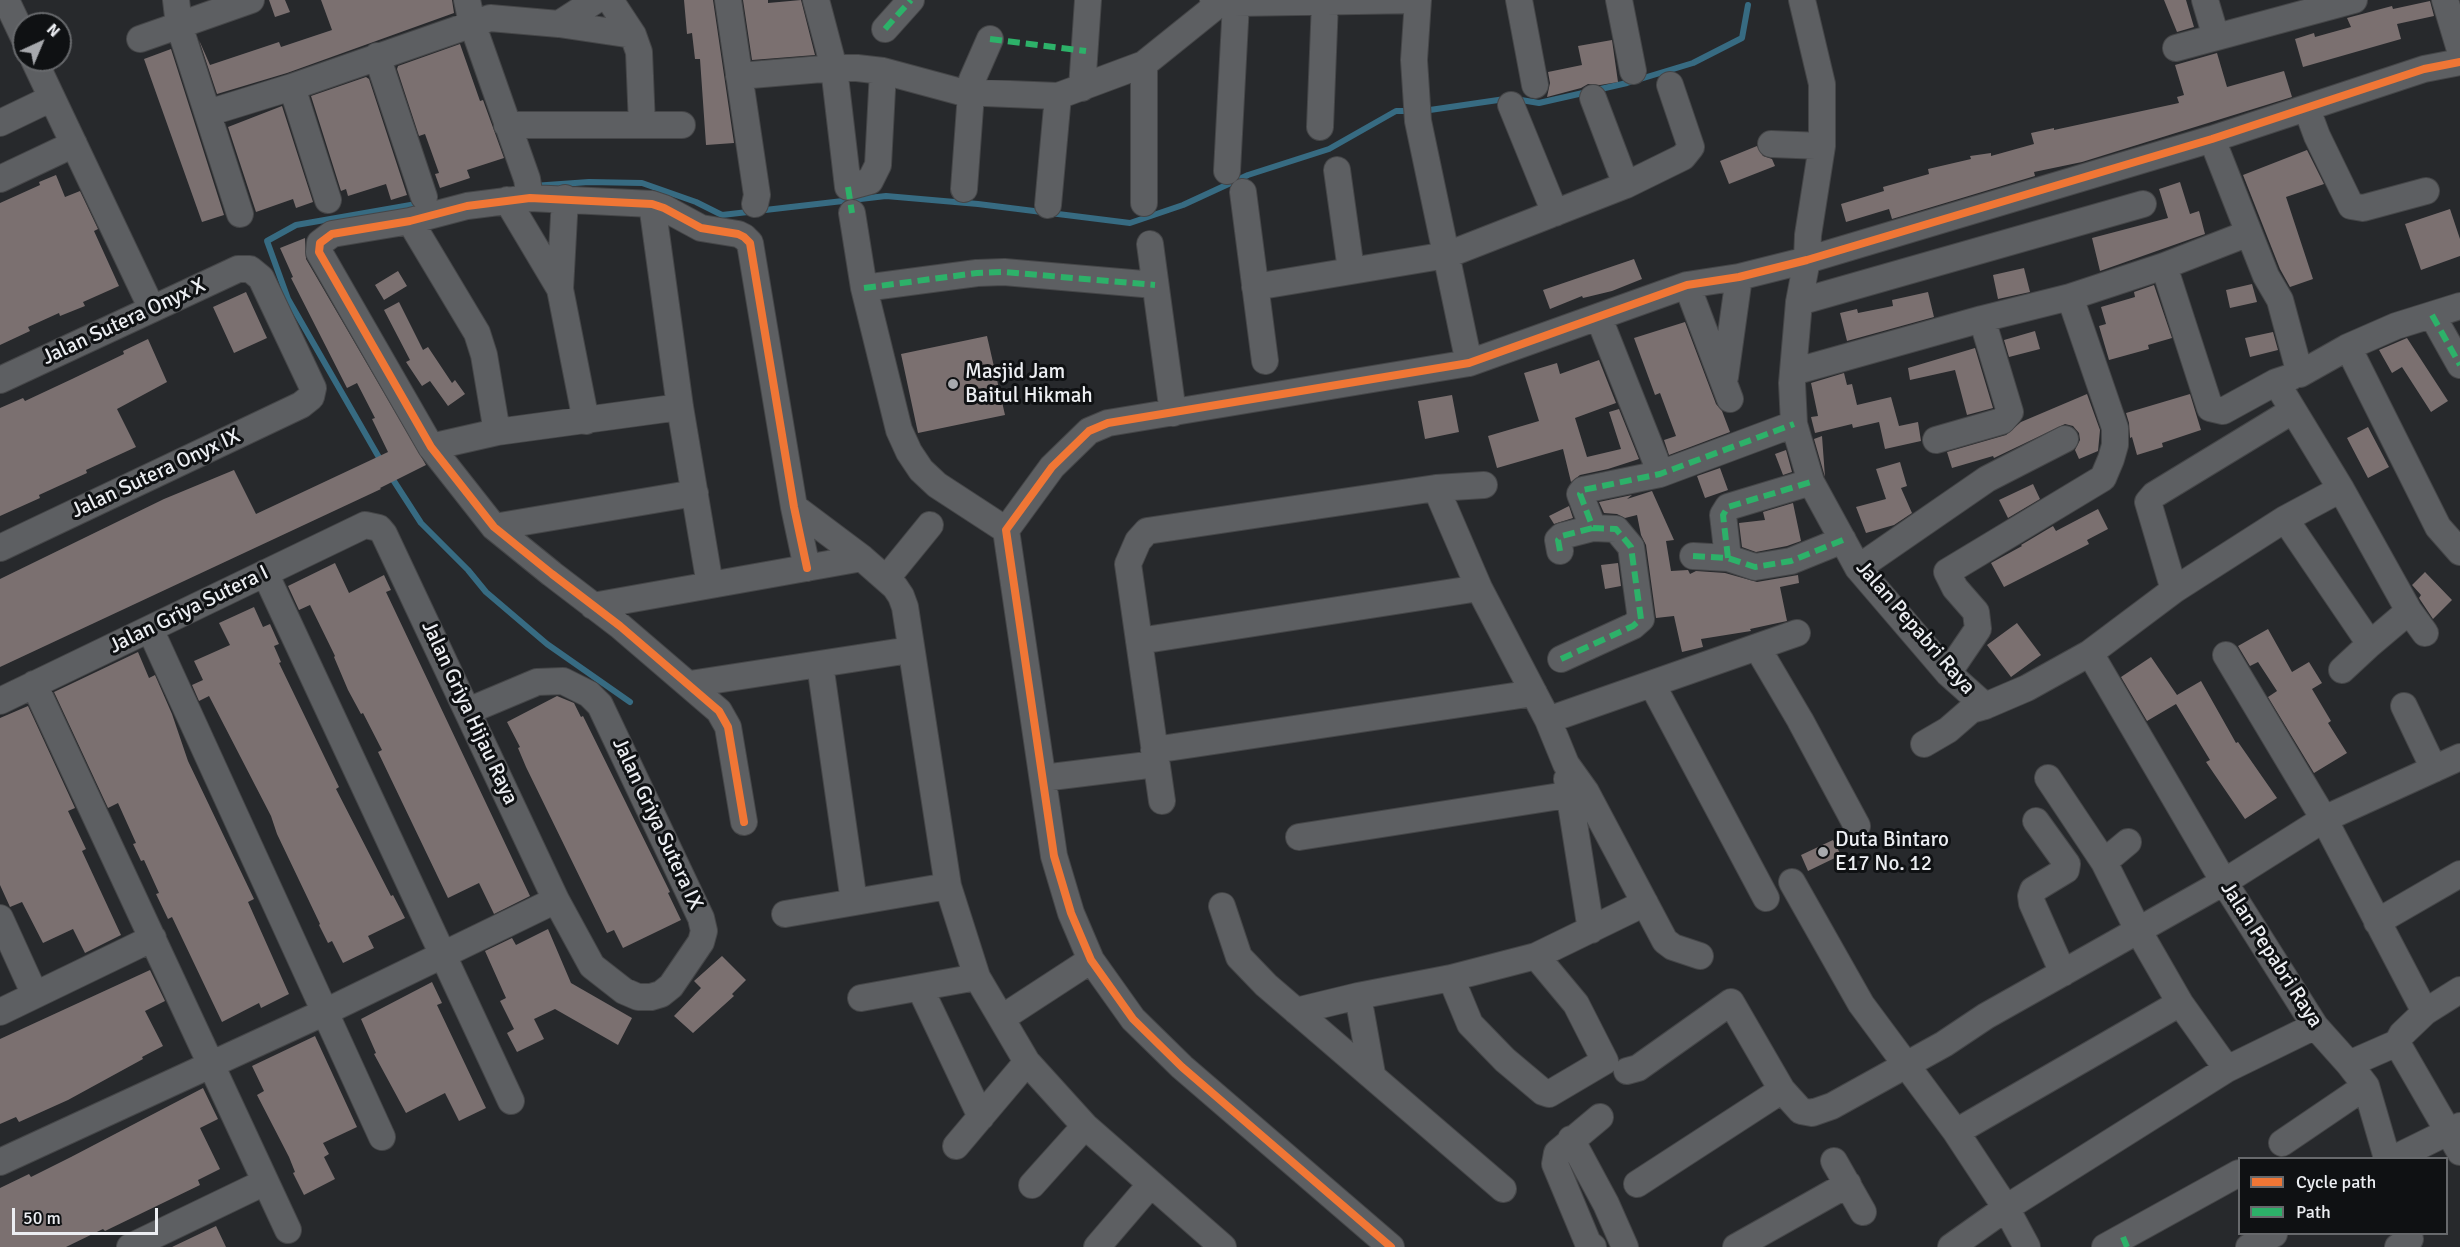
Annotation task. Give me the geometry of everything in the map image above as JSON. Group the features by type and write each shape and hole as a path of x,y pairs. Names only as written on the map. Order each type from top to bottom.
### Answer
{"street":[{"path":"176,0 179,25 240,214"},
{"path":"140,39 251,0"},
{"path":"559,24 596,0"},
{"path":"610,0 633,35 639,52 642,125"},
{"path":"728,0 757,195 755,204"},
{"path":"816,0 834,68 848,187 870,181 878,165 883,71"},
{"path":"885,29 911,0"},
{"path":"1048,205 1088,0"},
{"path":"739,76 834,68 883,71 971,93 1070,92 1144,64 1238,1 1418,0 1414,60 1418,121 1469,363"},
{"path":"1519,0 1535,85"},
{"path":"1619,0 1633,71"},
{"path":"2205,0 2216,37"},
{"path":"2176,48 2307,6 2354,0"},
{"path":"2445,0 2460,50"},
{"path":"1227,171 1238,1"},
{"path":"1320,127 1325,2"},
{"path":"208,113 292,87 376,56 470,11 490,18 559,24 633,35"},
{"path":"470,11 507,125 523,193 560,289 586,421"},
{"name":"Jalan Pepabri Raya","path":"1805,11 1822,84 1822,146 1799,302 1791,383 1794,424 1811,482 1858,568 1948,673 1985,706 2027,688 2090,653 2224,882 2315,1026 2366,1086 2387,1157"},
{"path":"964,189 971,93 975,72 990,39"},
{"path":"376,56 424,197"},
{"path":"1391,1247 1182,1067 1134,1019 1091,960 1071,913 1054,856 1006,530 1052,467 1089,431 1108,423 1469,363 1687,285 1739,277 1807,260 2212,139 2424,69 2460,62"},
{"path":"1144,64 1144,203"},
{"path":"40,72 152,309"},
{"path":"1255,287 1447,255 1626,185 1689,153 1691,147 1670,85"},
{"path":"292,87 328,200"},
{"path":"0,123 52,98"},
{"path":"1593,98 1626,185"},
{"path":"1511,105 1555,213"},
{"path":"2307,109 2317,136 2351,206 2363,208 2426,191"},
{"path":"507,125 682,125"},
{"path":"2212,139 2266,276 2280,300 2292,411 2341,489 2409,611 2425,633"},
{"path":"0,179 74,144"},
{"path":"1771,144 1822,146"},
{"path":"1337,170 1351,270"},
{"path":"1244,192 1265,361"},
{"path":"744,822 725,720 719,711 690,684 494,527 431,447 319,252 320,243 332,234 410,221 523,193 652,204 701,228 738,234 750,243 794,507 807,568"},
{"path":"560,289 565,198"},
{"path":"652,204 680,407 710,585"},
{"path":"1799,302 2143,204"},
{"path":"852,213 864,288 899,430 909,452 921,470 937,485 1006,530"},
{"path":"410,221 477,333 484,355 497,432"},
{"path":"1793,372 1982,318 2070,297 2164,266 2249,233"},
{"path":"1150,244 1173,413"},
{"path":"2164,266 2210,408 2223,411 2348,347 2396,327 2460,306"},
{"name":"Jalan Sutera Onyx X","path":"0,380 238,269 250,269 261,278 313,388 311,397"},
{"path":"864,288 977,273 1004,272 1155,285"},
{"path":"1687,285 1727,390 1739,277"},
{"path":"1948,673 1978,629 1976,612 1954,588 1947,572 2103,478 2111,459 2115,445 2115,428 2070,297"},
{"path":"2432,315 2460,365"},
{"path":"1599,318 1655,459"},
{"path":"1936,440 2002,421 2010,412 1982,318"},
{"path":"2348,347 2438,527 2460,552"},
{"name":"Jalan Sutera Onyx IX","path":"0,548 301,405 311,397"},
{"path":"431,447 497,432 680,407"},
{"path":"2174,590 2148,502 2154,495 2292,411"},
{"path":"1593,528 1580,494 1583,490 1660,474 1794,424"},
{"path":"1858,568 1987,479 2066,439"},
{"path":"1728,558 1723,514 1728,507 1811,482"},
{"path":"1162,801 1128,564 1138,541 1147,531 1436,488 1484,485"},
{"path":"1436,488 1479,588 1548,720 1577,794 1645,903 1665,941 1673,947 1700,956"},
{"path":"2090,653 2174,590 2285,519 2341,489"},
{"path":"494,527 695,493"},
{"path":"794,507 862,558 895,587 905,607 948,886 976,977 1027,1062 1085,1126 1152,1184 1216,1245"},
{"path":"2285,519 2370,644"},
{"name":"Jalan Griya Sutera I","path":"0,701 365,525 379,528"},
{"path":"886,579 930,525"},
{"name":"Jalan Griya Hijau Raya","path":"379,528 384,534 556,900"},
{"path":"1560,551 1558,540 1562,536 1593,528 1616,529 1631,547 1641,619 1633,626 1561,659"},
{"path":"1693,556 1728,558 1755,567 1801,558 1843,540"},
{"path":"593,606 862,558"},
{"path":"265,573 511,1101"},
{"path":"1139,641 1479,588"},
{"path":"2342,670 2409,611"},
{"path":"150,628 382,1137"},
{"path":"1548,720 1797,633"},
{"path":"1757,647 1857,826"},
{"path":"690,684 910,650"},
{"path":"2226,655 2324,819 2425,1012"},
{"path":"819,664 854,902"},
{"name":"Jalan Griya Sutera IX","path":"468,711 537,682 563,681 589,694 600,705 701,918 704,932 701,942 671,986 651,997 638,997 624,991 592,966 556,900"},
{"path":"34,684 288,1230"},
{"path":"1652,684 1766,898"},
{"path":"1042,778 1534,693"},
{"path":"1924,744 1947,730 1971,710 1985,706"},
{"path":"2404,706 2434,769"},
{"path":"1627,1071 1638,1068 1731,1002 1782,1090 1801,1111 1812,1113 1832,1106 2224,882 2324,819 2460,757"},
{"path":"2049,778 2104,862 2138,930 2180,1003 2227,1069"},
{"path":"1299,837 1577,794"},
{"path":"1577,794 1591,930"},
{"path":"2037,821 2067,864 2066,870 2033,890 2031,896 2063,973"},
{"path":"2104,862 2128,842"},
{"path":"2377,922 2460,874"},
{"path":"1792,882 1861,1004 1956,1131 2006,1208 2027,1247"},
{"path":"785,914 948,886"},
{"path":"0,1162 325,1012 556,900"},
{"path":"1296,1011 1451,978 1536,956 1645,903"},
{"path":"1222,906 1239,957 1296,1011 1372,1074 1503,1190"},
{"path":"0,918 35,995"},
{"path":"0,1012 153,938"},
{"path":"1451,978 1470,1024 1505,1060 1543,1092 1550,1094 1605,1061 1576,1004 1536,956"},
{"path":"1002,1018 1091,960"},
{"path":"861,998 976,977"},
{"path":"920,988 981,1117"},
{"path":"2349,1064 2397,1043 2402,1034 2425,1012 2460,990"},
{"path":"1358,996 1372,1074"},
{"path":"1956,1131 2180,1003"},
{"path":"1951,1247 2006,1208 2227,1069 2315,1026"},
{"path":"2397,1043 2456,1136 2398,1157"},
{"path":"956,1146 1027,1062"},
{"path":"2282,1143 2366,1086"},
{"path":"1637,1184 1782,1090"},
{"path":"1593,1247 1588,1243 1555,1164 1557,1153 1600,1117"},
{"path":"1032,1185 1085,1126"},
{"path":"1571,1139 1606,1204 1622,1246"},
{"path":"1834,1161 1863,1212"},
{"path":"2119,1244 2238,1174"},
{"path":"130,1247 266,1182"},
{"path":"1097,1247 1152,1184"},
{"path":"1740,1246 1848,1184"},
{"path":"2249,1247 2270,1235"}],"building":[{"path":"269,0 285,0 290,12 275,17"},
{"path":"321,0 452,0 454,13 287,73 217,94 199,40 210,65 279,42 281,47 332,30"},
{"path":"684,0 713,0 734,143 706,145 700,59 695,59 692,33 687,34"},
{"path":"743,0 768,0 768,3 801,0 815,55 752,60"},
{"path":"2164,0 2186,0 2194,27 2177,32"},
{"path":"2430,1 2434,16 2397,24 2401,39 2303,67 2295,39 2314,33 2315,37 2351,27 2347,18 2392,6 2393,9"},
{"path":"1612,40 1618,82 1588,84 1547,97 1550,83 1548,72 1582,65 1578,46"},
{"path":"460,44 480,101 483,100 504,158 467,170 470,178 440,188 435,174 439,173 425,134 419,136 397,69 398,66"},
{"path":"171,49 224,215 202,222 144,59"},
{"path":"2217,53 2227,87 2284,71 2292,97 2082,162 2034,172 2035,176 1892,219 1889,209 1846,222 1841,204 1884,191 1883,187 1929,174 1928,169 1971,159 1970,156 1991,153 1991,156 2034,144 2031,133 2179,103 2177,97 2184,95 2175,65"},
{"path":"366,77 369,79 407,195 391,200 386,184 348,196 346,189 341,191 311,96"},
{"path":"282,106 313,202 296,208 293,199 256,212 228,127"},
{"path":"1757,146 1763,156 1772,159 1775,166 1729,184 1720,161"},
{"path":"2307,150 2324,184 2286,197 2313,279 2290,287 2280,269 2243,175"},
{"path":"56,175 65,197 80,191 98,229 94,231 119,286 83,302 85,306 60,316 59,313 28,327 30,331 0,345 0,203"},
{"path":"2180,182 2190,214 2199,211 2205,234 2100,271 2092,238 2168,218 2159,189"},
{"path":"2450,209 2460,239 2460,256 2421,270 2405,224"},
{"path":"305,238 306,259 426,465 381,489 0,667 0,579 164,499 234,470 256,514 388,452 372,419 375,418 357,383 347,388 291,278 293,277 280,248"},
{"path":"1634,259 1642,279 1612,291 1583,298 1582,296 1550,309 1543,290"},
{"path":"2024,268 2030,292 1998,299 1993,275"},
{"path":"398,271 407,286 384,300 375,285"},
{"path":"2252,284 2257,302 2230,308 2226,290"},
{"path":"2154,285 2172,338 2148,345 2149,349 2109,360 2099,326 2106,324 2101,307 2135,297 2134,292"},
{"path":"246,292 267,338 234,353 213,307"},
{"path":"1928,292 1934,317 1847,341 1840,313 1857,309 1858,313 1893,306 1892,300"},
{"path":"399,302 423,350 428,347 452,383 455,380 465,394 448,406 430,381 422,386 406,362 410,360 384,310"},
{"path":"1685,322 1716,404 1722,411 1730,432 1669,455 1664,440 1676,436 1660,393 1655,395 1634,338"},
{"path":"2035,331 2040,349 2009,357 2004,340"},
{"path":"2273,332 2278,350 2250,357 2245,338"},
{"name":"Masjid Jam Baitul Hikmah","path":"987,336 1005,415 918,433 901,354"},
{"path":"2407,338 2448,401 2431,412 2402,367 2392,373 2379,350"},
{"path":"148,339 167,382 117,409 136,447 86,470 87,473 0,516 0,408 23,398 25,401 124,354 123,351"},
{"path":"1975,348 1993,408 1967,415 1955,370 1910,380 1908,368"},
{"path":"1599,360 1616,403 1575,418 1587,457 1621,449 1609,412 1619,409 1639,459 1580,475 1571,482 1563,449 1497,468 1488,436 1539,421 1524,373 1557,363 1560,374"},
{"path":"1844,373 1847,385 1852,384 1857,405 1891,397 1899,426 1918,422 1921,441 1885,449 1879,422 1853,428 1852,424 1815,433 1811,417 1818,416 1811,383"},
{"path":"2087,394 2100,430 2098,451 2079,459 2075,450 2080,440 2079,433 2073,426 2065,424 1994,458 1993,456 1952,468 1947,452 2006,435 2021,422"},
{"path":"2190,394 2201,430 2162,443 2163,447 2137,455 2132,437 2130,438 2126,413"},
{"path":"1452,395 1459,432 1425,439 1418,401"},
{"path":"2368,427 2389,467 2368,478 2347,438"},
{"path":"1822,436 1825,477 1814,439"},
{"path":"1786,450 1792,472 1783,475 1775,454"},
{"path":"1900,462 1907,486 1901,488 1912,513 1894,525 1866,533 1856,507 1886,499 1876,469"},
{"path":"1720,468 1728,490 1705,498 1697,476"},
{"path":"2033,484 2040,499 2008,518 1999,500"},
{"path":"1652,491 1674,540 1666,541 1671,571 1688,570 1690,574 1696,571 1725,573 1757,582 1798,575 1799,583 1780,587 1787,621 1750,629 1751,631 1701,639 1703,647 1682,652 1674,616 1656,618 1646,545 1641,535 1637,515 1625,518 1617,514 1604,513 1599,502 1632,495 1627,499"},
{"path":"1793,503 1801,541 1756,552 1742,547 1739,523 1765,520 1763,512"},
{"path":"1569,506 1573,518 1554,524 1549,516"},
{"path":"2098,509 2108,529 2087,540 2089,544 2004,587 1991,563 2053,526 2056,531"},
{"path":"335,563 349,593 384,575 391,590 386,592 530,896 494,914 479,883 448,898 378,752 382,750 348,690 335,656 310,605 299,610 288,586"},
{"path":"1618,563 1621,586 1605,589 1601,565"},
{"path":"2425,572 2452,600 2433,619 2419,598 2421,595 2412,585"},
{"path":"254,607 263,627 270,624 279,644 274,646 281,662 279,663 339,787 336,789 391,896 393,895 405,918 368,936 374,948 343,963 332,941 328,943 277,834 271,816 209,696 199,701 192,685 203,680 194,661 230,645 219,623"},
{"path":"2017,623 2041,655 2011,677 1987,645"},
{"path":"2268,629 2292,672 2309,662 2322,683 2312,689 2331,721 2328,723 2347,753 2314,773 2268,697 2277,691 2258,662 2250,666 2238,646"},
{"path":"138,652 149,678 155,675 172,714 188,761 254,899 248,902 289,994 261,1008 259,1003 222,1022 172,917 168,919 156,894 159,893 144,860 141,861 133,844 136,843 118,803 108,808 54,692"},
{"path":"2151,657 2177,695 2201,681 2236,743 2238,742 2277,798 2245,819 2206,762 2210,760 2176,704 2147,721 2121,677"},
{"path":"557,696 574,703 581,717 583,716 670,892 668,893 681,920 623,948 614,930 607,933 526,767 518,748 520,747 507,722"},
{"path":"28,706 75,808 68,811 86,849 82,851 121,935 85,953 73,929 43,943 22,902 10,907 0,885 0,718"},
{"name":"Duta Bintaro E17 No. 12","path":"1833,840 1841,855 1808,871 1801,855"},
{"path":"548,929 571,983 632,1018 618,1045 555,1009 534,1019 544,1039 517,1052 507,1033 514,1029 500,1001 506,998 485,951 512,938 516,945"},
{"path":"722,956 746,980 732,994 734,996 693,1033 674,1016 701,988 694,981"},
{"path":"150,970 165,1001 145,1011 163,1046 68,1100 19,1122 16,1117 0,1124 0,1039"},
{"path":"432,982 442,1003 437,1005 486,1108 459,1121 445,1093 406,1113 374,1054 376,1053 361,1019"},
{"path":"315,1036 357,1127 323,1143 329,1154 324,1157 335,1179 304,1195 293,1173 295,1172 289,1157 257,1095 264,1091 252,1066"},
{"path":"203,1088 218,1119 200,1128 220,1169 198,1180 200,1185 105,1231 103,1229 66,1247 0,1247 0,1188 29,1174 31,1177"},
{"path":"216,1226 226,1247 172,1247"}],"waterway":[{"path":"1515,99 1539,103 1627,83 1693,63 1742,38 1748,5"},
{"path":"1423,111 1505,99"},
{"path":"533,186 589,182 642,183 696,202 722,215 886,196 978,204 1130,223 1183,205 1248,175 1329,149 1396,111 1410,111"},
{"path":"381,461 288,299 267,241 296,225 422,203"},
{"path":"390,475 421,523 468,570 486,592 547,644 630,702"}],"marked path":[{"path":"885,29 911,0"},
{"path":"990,39 1086,51"},
{"path":"848,187 852,213"},
{"path":"864,288 977,273 1004,272 1155,285"},
{"path":"2432,315 2460,365"},
{"path":"1561,659 1633,626 1641,619 1631,547 1616,529 1593,528 1580,494 1583,490 1660,474 1794,424"},
{"path":"1728,558 1723,515 1728,507 1811,482"},
{"path":"1560,551 1558,540 1562,536 1593,528"},
{"path":"1693,556 1728,558 1755,567 1791,561 1843,540"},
{"path":"2123,1237 2127,1247"}],"cycle path":[{"path":"1391,1247 1182,1067 1133,1019 1091,960 1071,913 1054,856 1006,530 1052,467 1089,431 1108,423 1469,363 1687,285 1739,277 1807,260 2212,139 2424,69 2460,62"},
{"path":"744,822 728,727 719,711 620,626 494,527 431,447 319,252 320,243 332,234 410,221 467,206 530,198 652,204 701,228 744,237 750,243 794,507 807,568"}],"place":[{"name":"Masjid Jam Baitul Hikmah","path":"953,384"},
{"name":"Duta Bintaro E17 No. 12","path":"1823,852"}]}
